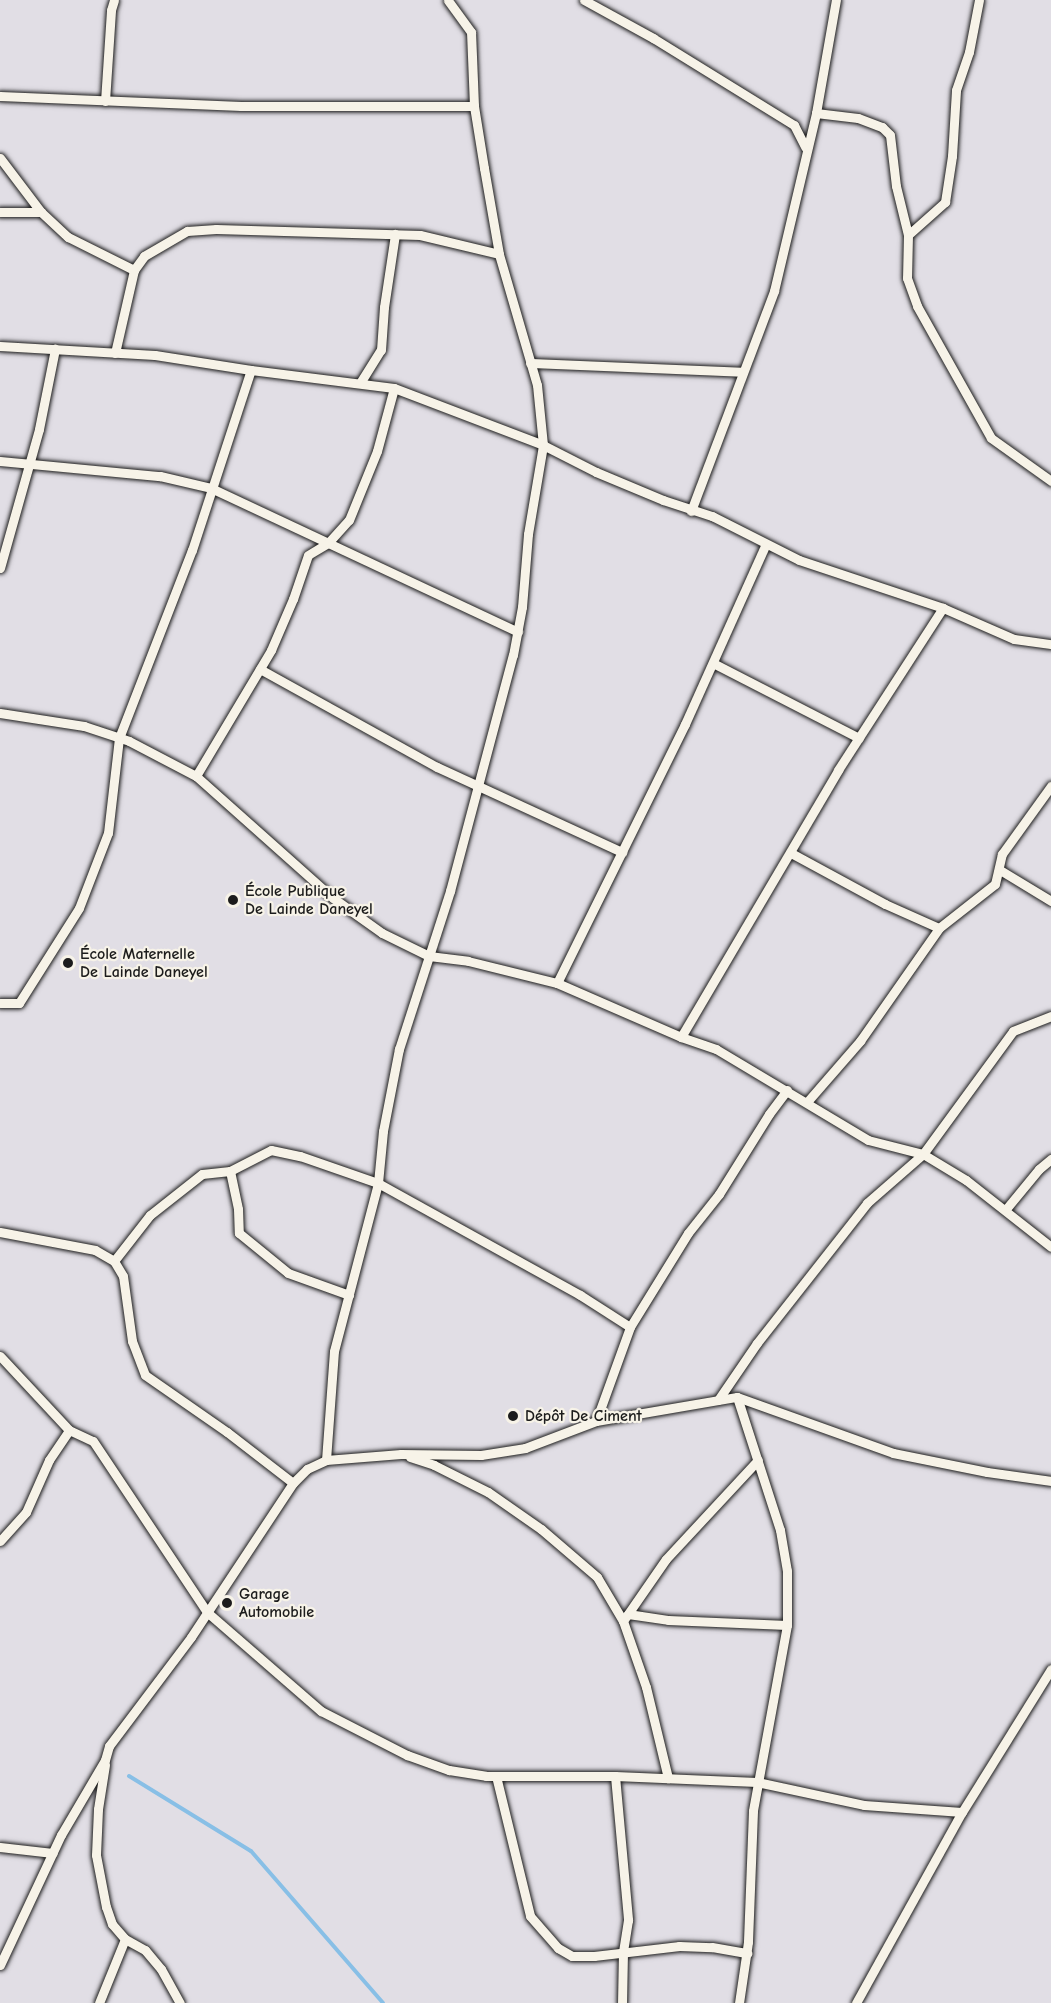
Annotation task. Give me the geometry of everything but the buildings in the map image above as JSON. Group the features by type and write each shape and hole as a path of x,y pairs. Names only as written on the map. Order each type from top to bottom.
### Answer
{"street":[{"path":"105,101 111,10 114,0"},
{"path":"326,1460 334,1351 378,1183 383,1131 399,1049 479,787 518,632 528,534 543,445 537,385 499,254 474,106 471,32 448,0"},
{"path":"584,0 653,38 794,125 806,147"},
{"path":"691,511 774,291 806,147 816,113 836,0"},
{"path":"908,235 945,202 952,156 956,90 969,52 979,0"},
{"path":"0,96 288,107 474,106"},
{"path":"816,113 858,118 882,127 890,135 896,186 908,235 907,278 917,306 992,438 1051,482"},
{"path":"0,158 41,212 68,237 134,270"},
{"path":"0,212 41,212"},
{"path":"115,353 134,270 144,256 187,231 216,229 420,235 499,254"},
{"path":"360,383 381,350 384,307 396,234"},
{"path":"0,346 155,355 394,388 543,445 596,472 691,511 712,516 799,560 943,608 1014,639 1051,644"},
{"path":"0,568 30,463 55,350"},
{"path":"530,363 743,372"},
{"path":"0,1003 19,1003 79,908 108,833 119,738 176,594 251,370"},
{"path":"196,776 260,669 293,599 308,555 327,543 349,520 376,451 394,388"},
{"path":"0,461 160,476 211,488 518,632"},
{"path":"558,983 713,663 766,544"},
{"path":"681,1037 742,929 791,853 859,738 943,608"},
{"path":"713,663 859,738"},
{"path":"260,669 437,767 622,852"},
{"path":"0,713 84,726 119,738 196,776 333,898 382,933 429,956 468,962 558,983 681,1037 716,1049 868,1140 923,1154 966,1180 1006,1209 1051,1247"},
{"path":"807,1102 860,1041 939,928 982,891 995,884 1002,854 1051,786"},
{"path":"791,853 885,904 939,928"},
{"path":"1000,870 1051,901"},
{"path":"718,1400 757,1343 867,1203 923,1154 1013,1030 1051,1016"},
{"path":"596,1421 630,1326 688,1233 719,1194 769,1114 787,1090"},
{"path":"114,1261 150,1215 202,1174 230,1171 271,1149 300,1156 378,1183 630,1326"},
{"path":"1006,1209 1039,1169 1051,1159"},
{"path":"230,1171 238,1209 239,1233 288,1273 349,1294"},
{"path":"0,1232 95,1250 114,1261 123,1276 132,1341 145,1375 227,1432 293,1483"},
{"path":"0,1356 69,1430 80,1433 97,1447 207,1612 321,1711 407,1755 449,1770 496,1776 615,1776 757,1782 864,1805 962,1812"},
{"path":"737,1397 780,1530 788,1571 787,1625 753,1811 747,1953 739,2003"},
{"path":"180,2003 160,1969 145,1950 125,1939 112,1924 106,1907 96,1855 98,1809 105,1760 109,1746 207,1612 293,1483 307,1469 326,1460 401,1454 481,1455 525,1448 596,1421 737,1397 893,1453 987,1472 1051,1481"},
{"path":"0,1541 26,1512 50,1460 69,1430"},
{"path":"401,1454 434,1465 488,1492 541,1529 597,1577 626,1617 668,1778"},
{"path":"626,1617 666,1559 758,1460"},
{"path":"626,1617 787,1625"},
{"path":"856,2003 962,1812 1051,1669"},
{"path":"0,1965 53,1852 105,1760"},
{"path":"496,1776 530,1916 558,1948 572,1956 679,1946 712,1947 747,1953"},
{"path":"615,1776 628,1920 623,1952 622,2003"},
{"path":"0,1848 53,1852"},
{"path":"99,2003 125,1939"}],"waterway":[{"path":"129,1776 251,1851 383,2003"}],"place":[{"name":"École Publique De Lainde Daneyel","path":"233,900"},
{"name":"École Maternelle De Lainde Daneyel","path":"68,963"},
{"name":"Dépôt De Ciment","path":"513,1416"},
{"name":"Garage Automobile","path":"227,1603"}]}
